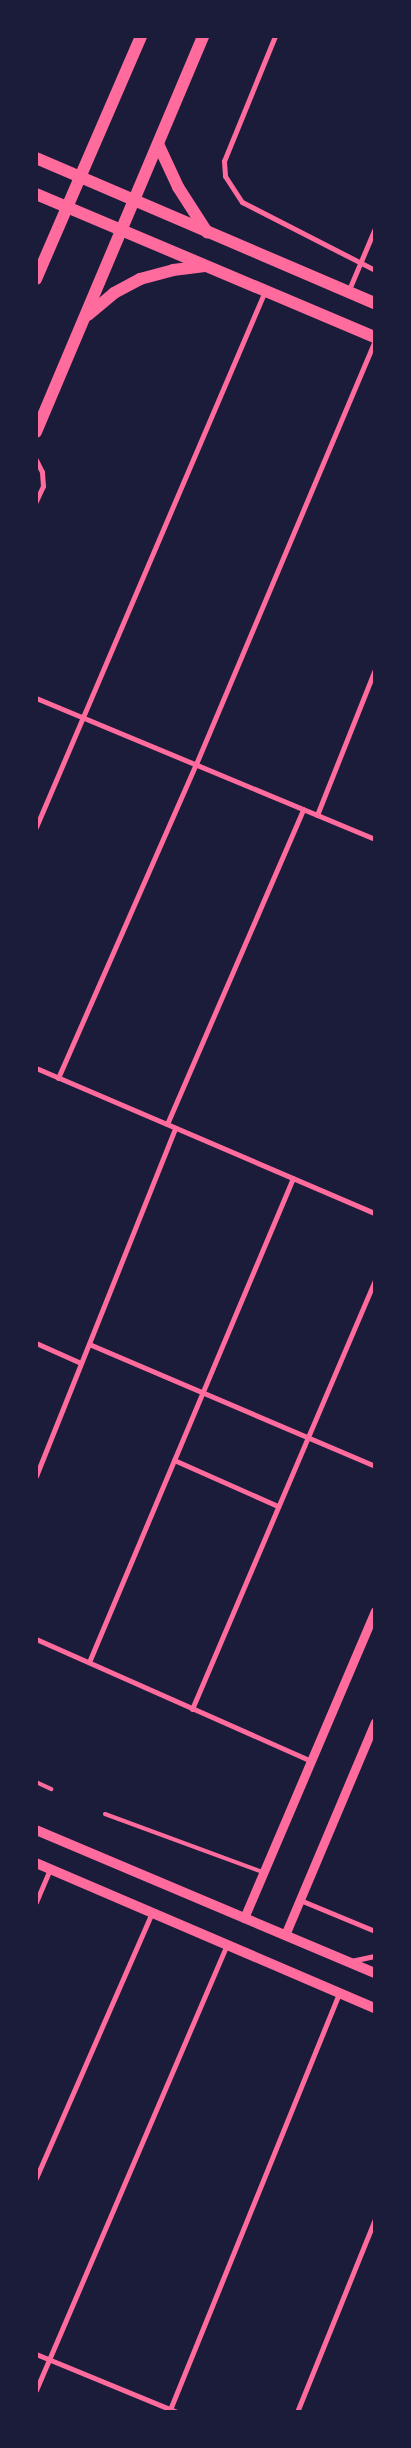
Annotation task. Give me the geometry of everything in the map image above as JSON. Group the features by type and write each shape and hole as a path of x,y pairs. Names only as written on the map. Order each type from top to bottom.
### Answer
{"main road":[{"path":"36,279 141,36"},
{"path":"36,432 159,146 203,36"},
{"path":"159,146 178,187 207,232"},
{"path":"36,158 375,303"},
{"path":"36,194 375,339"},
{"path":"86,316 114,293 140,279 173,270 206,266"},
{"path":"36,1830 375,1973"},
{"path":"36,1863 375,2008"}],"street":[{"path":"274,36 224,161 225,176 242,202 375,270"},
{"path":"348,292 375,228"},
{"path":"36,827 265,291"},
{"path":"58,1078 196,764 375,339"},
{"path":"36,460 42,472 43,486 36,501"},
{"path":"317,815 375,669"},
{"path":"36,698 375,838"},
{"path":"166,1124 303,809"},
{"path":"36,1068 375,1213"},
{"path":"36,1476 175,1128"},
{"path":"89,1662 293,1178"},
{"path":"192,1709 375,1280"},
{"path":"36,1343 81,1364"},
{"path":"89,1344 375,1466"},
{"path":"174,1460 278,1506"},
{"path":"244,1918 375,1611"},
{"path":"36,1639 311,1761"},
{"path":"285,1935 375,1722"},
{"path":"36,1902 50,1869"},
{"path":"300,1900 375,1931"},
{"path":"36,2178 152,1912"},
{"path":"36,2390 227,1945"},
{"path":"349,1962 375,1956"},
{"path":"170,2410 339,1993"},
{"path":"297,2412 375,2219"},
{"path":"36,2354 177,2412"}],"lane":[{"path":"36,1782 51,1788"},
{"path":"105,1814 263,1872"}]}
